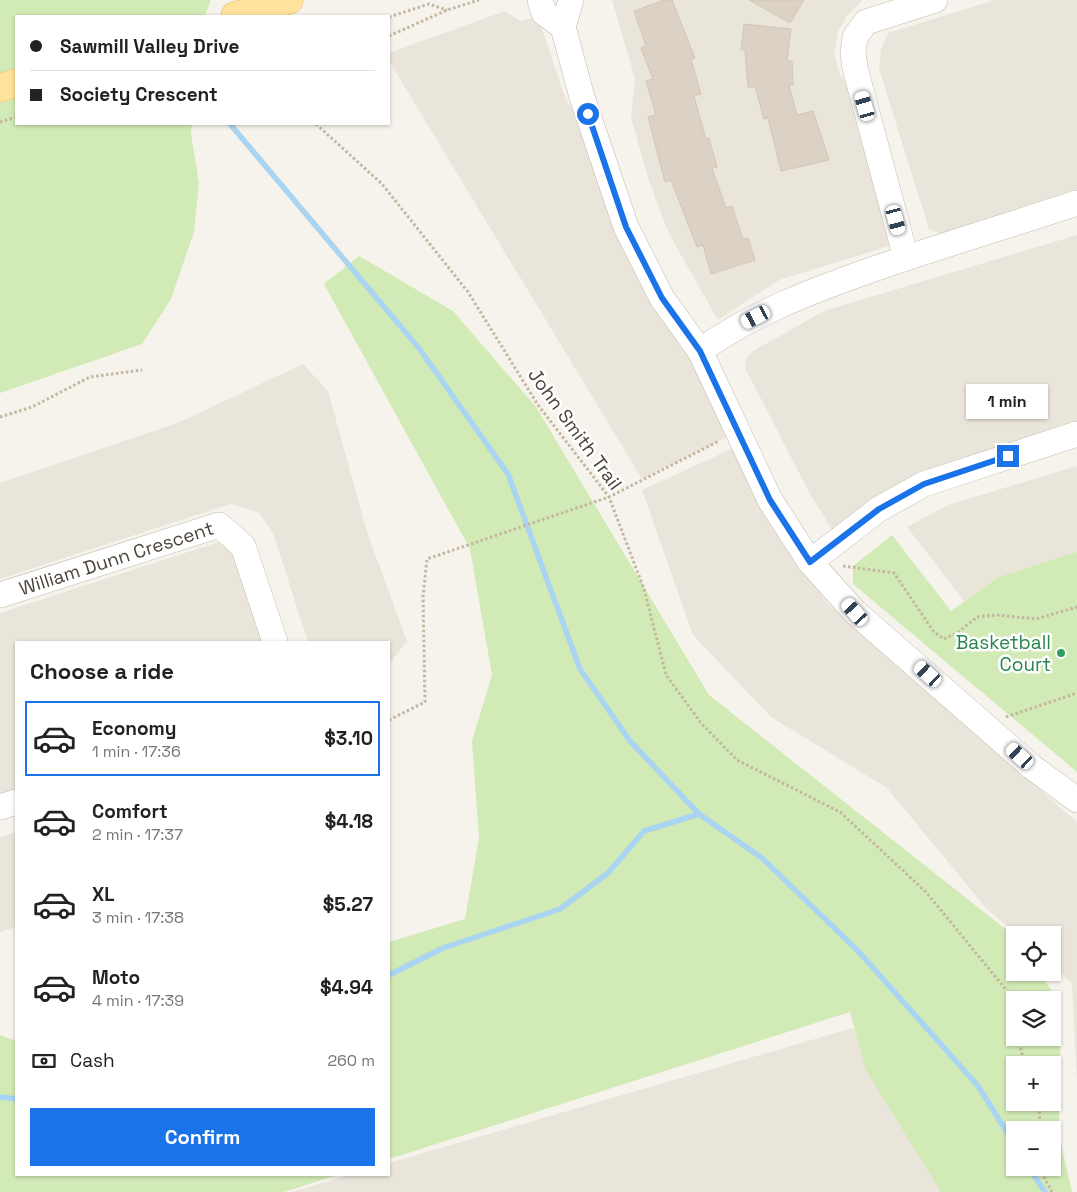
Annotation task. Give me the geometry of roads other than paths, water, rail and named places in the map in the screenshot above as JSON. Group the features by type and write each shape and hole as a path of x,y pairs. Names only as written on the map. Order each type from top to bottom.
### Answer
{"main road":[{"path":"238,15 289,0"},
{"path":"0,88 15,83"}],"street":[{"path":"540,0 544,13 563,27"},
{"path":"572,0 563,27 582,97 626,227 662,298 700,351 770,500 810,562 855,612 1032,767 1077,800"},
{"path":"906,258 852,53 855,37 866,22 936,0"},
{"path":"700,351 732,329 767,310 810,292 906,258 1077,203"},
{"path":"810,562 879,509 924,484 1077,434"},
{"name":"William Dunn Crescent","path":"0,595 219,525 243,546 276,641"},
{"path":"0,807 15,802"}],"waterway":[{"path":"231,125 418,347 508,474 580,669 630,741 699,814 762,858 859,952 978,1086 1006,1131"},
{"path":"390,974 443,948 560,909 608,873 644,831 699,814"},
{"path":"0,1097 15,1099"},
{"path":"1034,1176 1045,1192"}],"place":[{"name":"Basketball Court","path":"1061,653"}]}
